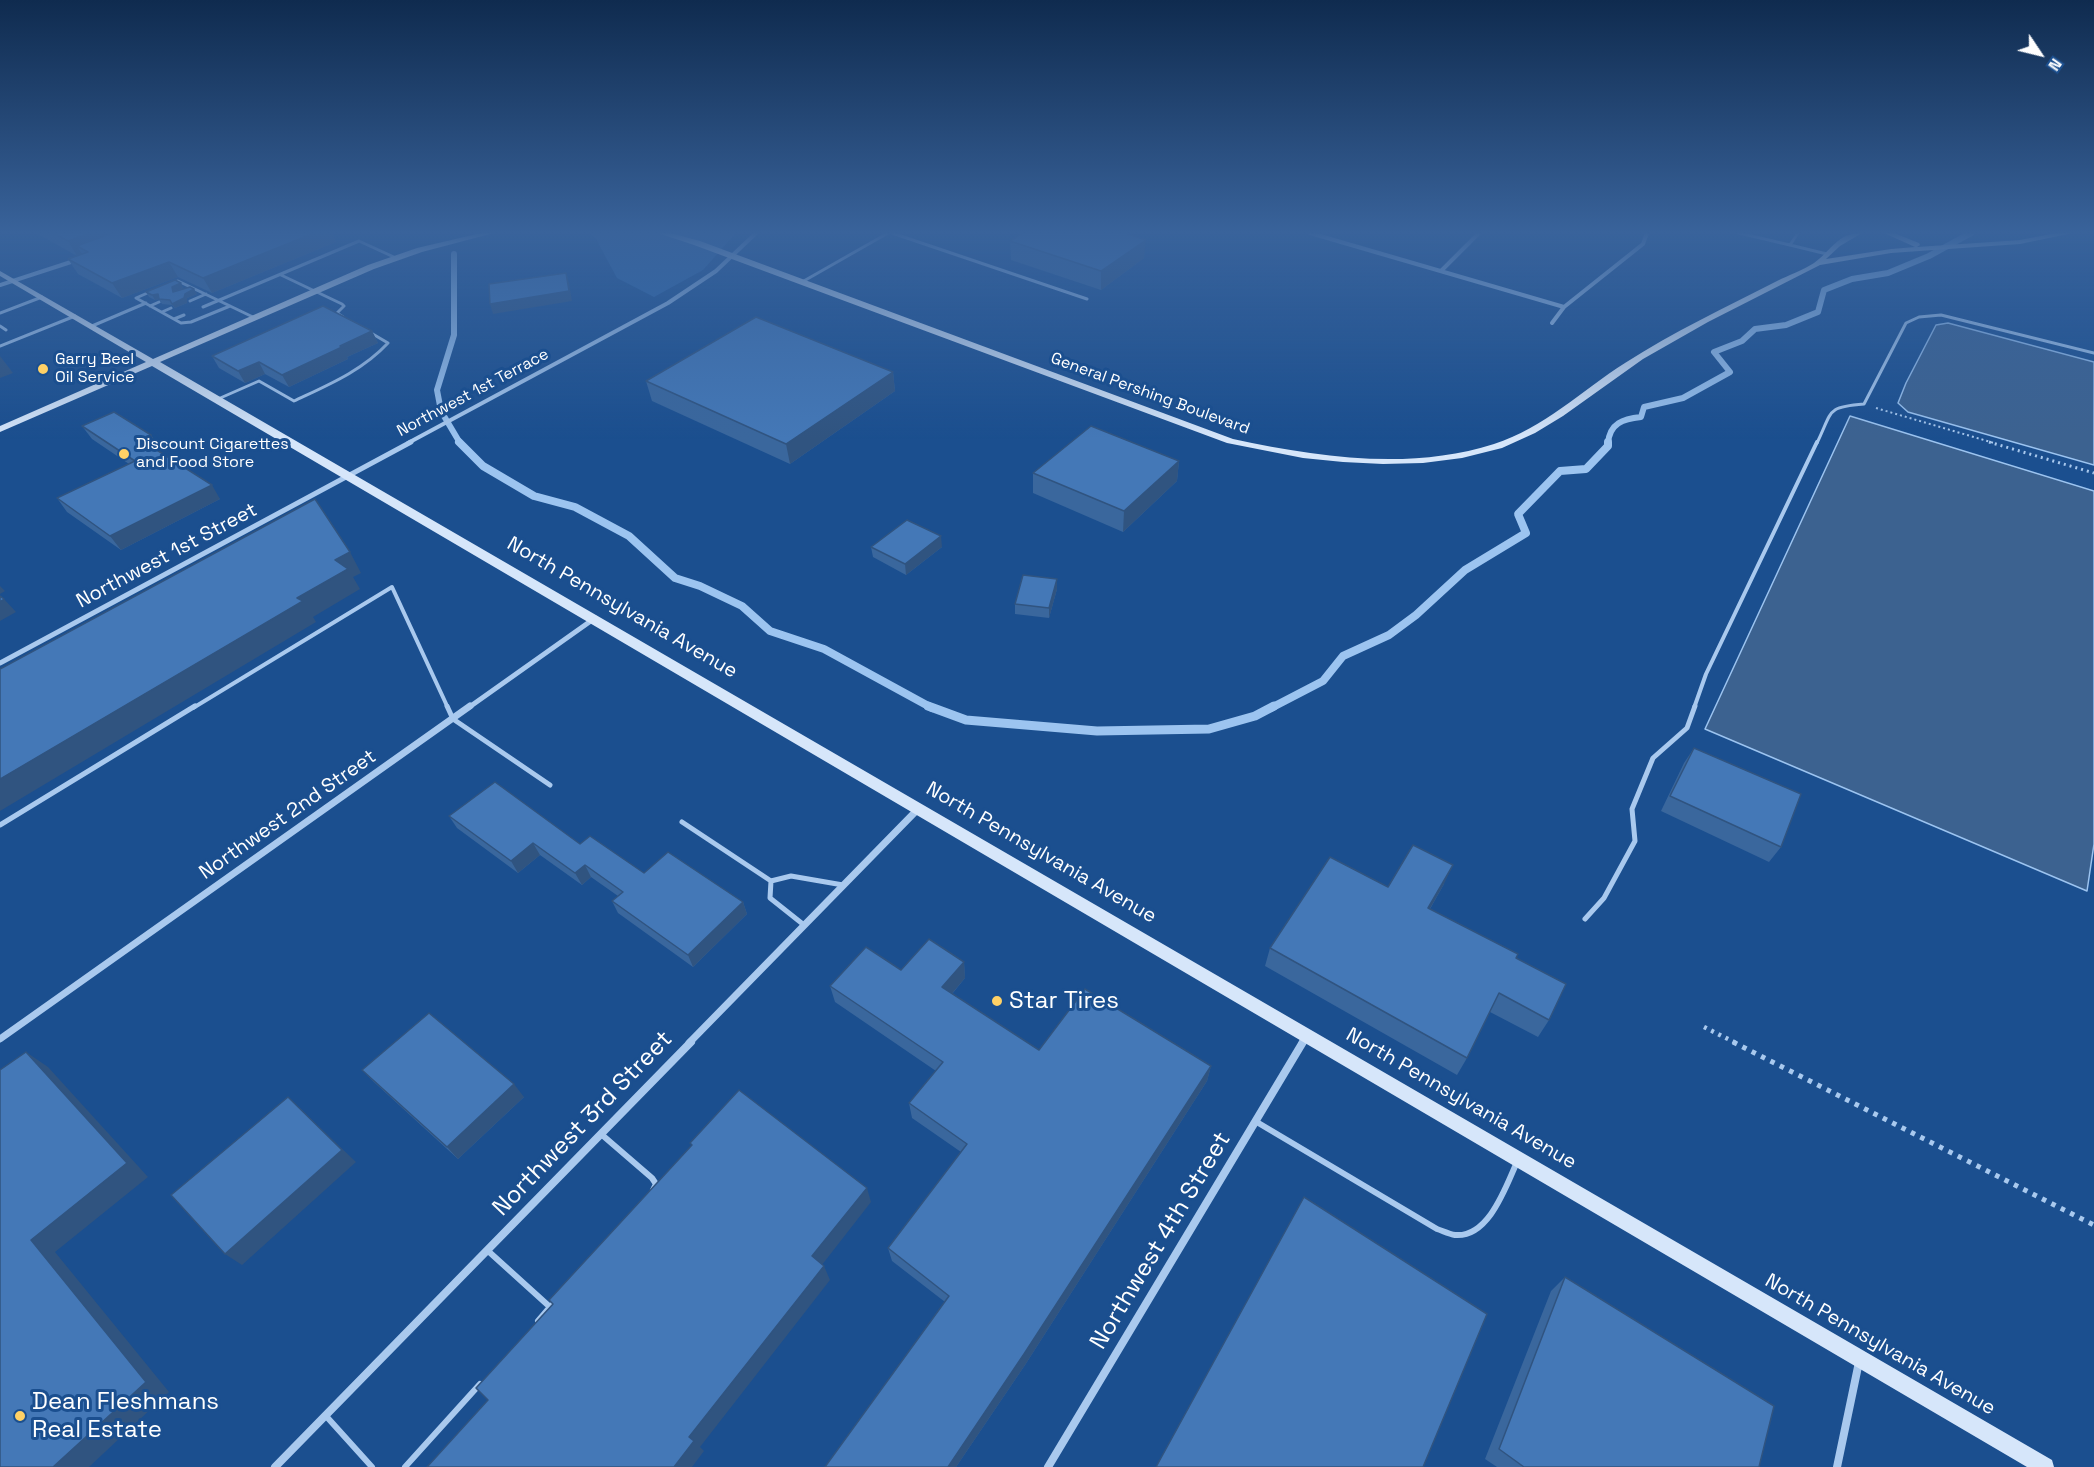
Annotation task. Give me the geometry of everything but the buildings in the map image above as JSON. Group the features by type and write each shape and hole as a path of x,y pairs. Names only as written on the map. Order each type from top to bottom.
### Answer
{"main road":[{"name":"North Pennsylvania Avenue","path":"50,301 2045,1467"},
{"path":"0,429 292,301"},
{"name":"General Pershing Boulevard","path":"854,301 1230,441 1299,455 1376,462 1449,456 1481,450 1530,432 1552,420 1611,375 1641,356 1745,301"}],"street":[{"name":"Northwest 1st Terrace","path":"348,475 671,301"},
{"path":"1545,301 1564,307"},
{"path":"1552,323 1571,301"},
{"name":"Northwest 1st Street","path":"0,663 348,475"},
{"name":"Northwest 2nd Street","path":"0,1039 595,618"},
{"name":"Northwest 3rd Street","path":"275,1467 919,808"},
{"name":"Northwest 4th Street","path":"1048,1467 1307,1034"},
{"path":"1837,1467 1860,1359"}],"lane":[{"path":"0,313 30,301"},
{"path":"143,301 181,323 191,322 230,306"},
{"path":"203,308 217,301"},
{"path":"222,301 255,318"},
{"path":"337,301 344,306 337,313 347,319"},
{"path":"150,306 159,302"},
{"path":"92,326 146,303"},
{"path":"162,312 171,308"},
{"path":"174,319 184,315"},
{"path":"1585,919 1604,898 1635,841 1632,809 1653,758 1687,728 1706,675 1833,410 1839,406 1864,404 1906,323 1919,317 1941,315 2094,353"},
{"path":"0,346 75,316"},
{"path":"0,326 6,330"},
{"path":"218,399 259,381 294,401 362,368 378,355 388,343 368,331"},
{"path":"0,825 392,587 453,719 550,785"},
{"path":"682,822 771,881 791,876 843,885"},
{"path":"771,881 770,898 804,925"},
{"path":"1255,1121 1437,1229 1457,1236 1477,1231 1490,1217 1519,1159"},
{"path":"601,1134 652,1178 656,1184 652,1194"},
{"path":"487,1250 550,1307"},
{"path":"535,1324 566,1290"},
{"path":"405,1467 489,1374"},
{"path":"326,1415 372,1467"}],"path":[{"path":"1864,404 2094,473"},
{"path":"1704,1027 2094,1225"}],"shaded area":[{"path":"1948,323 2094,362 2094,465 1908,412 1898,403 1936,325"},
{"path":"1850,416 2094,491 2094,844 2087,891 1705,729"}],"waterway":[{"path":"454,301 454,335 437,390 441,411 460,443"},
{"path":"1608,443 1611,431 1618,423 1641,417 1644,407 1683,398 1730,372 1714,352 1742,341 1755,329 1786,325 1818,312 1821,301"},
{"path":"460,443 483,466 534,496 575,507 629,536 675,578 700,586 742,606 770,631 824,649 929,706"},
{"path":"1271,708 1323,681 1343,656 1389,635 1416,615 1465,570 1526,533 1518,514 1560,471 1586,469 1608,446 1608,443"},
{"path":"929,706 966,720 1097,731 1209,729 1255,716 1274,706"}],"place":[{"name":"Garry Beel Oil Service","path":"43,369"},
{"name":"Discount Cigarettes and Food Store","path":"124,454"},
{"name":"Star Tires","path":"997,1001"},
{"name":"Dean Fleshmans Real Estate","path":"20,1416"}]}
